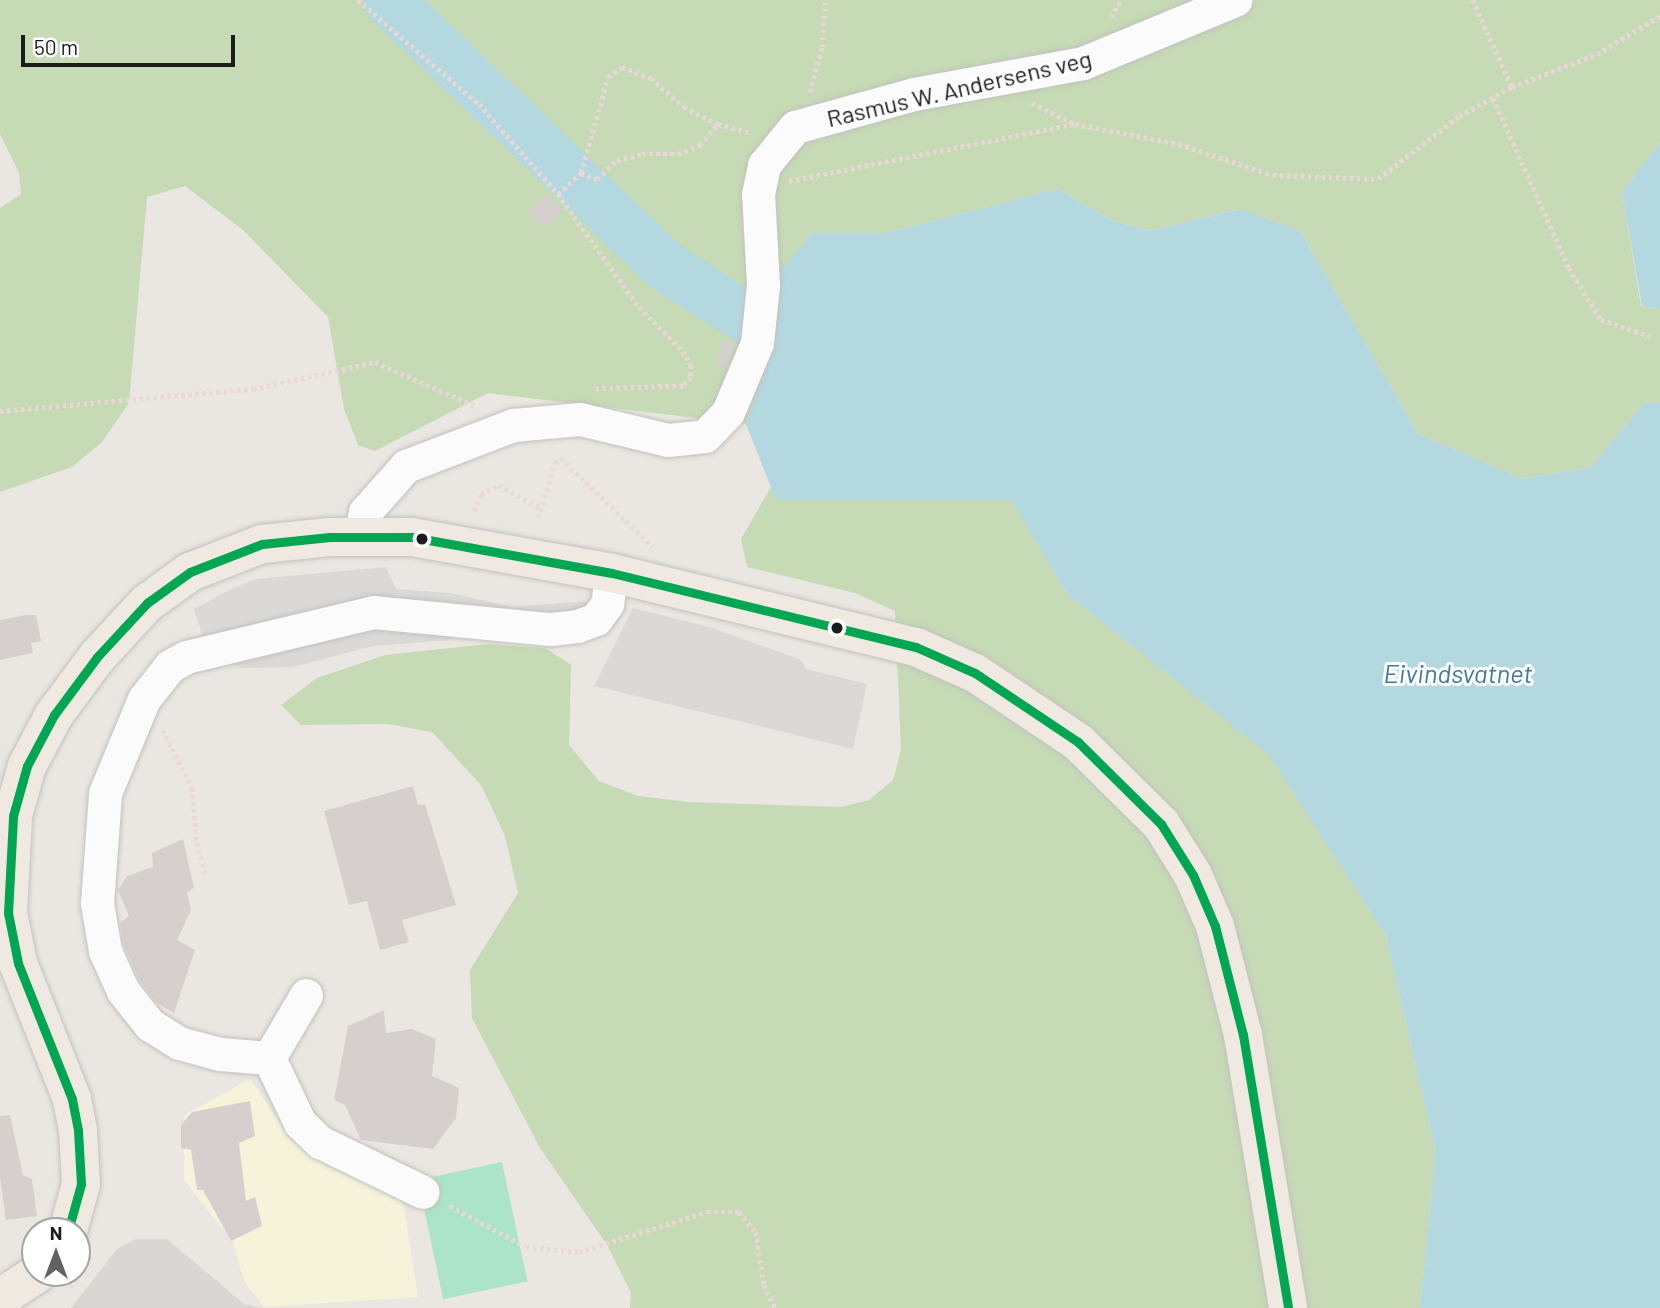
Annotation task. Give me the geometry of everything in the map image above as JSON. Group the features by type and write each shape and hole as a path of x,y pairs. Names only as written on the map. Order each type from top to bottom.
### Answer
{"main road":[{"path":"82,1217 78,1130 72,1100 18,963 8,913 11,828 27,766 54,715 97,657 147,603 190,572 262,544 363,524 612,573 916,647 975,673 1027,704 1122,782 1161,824 1193,875 1214,926 1243,1035 1288,1308"},
{"path":"0,1298 40,1287"}],"street":[{"name":"Rasmus W. Andersens veg","path":"780,140 794,127 914,94 1083,63 1234,0"},
{"path":"363,524 406,466 513,425 561,420 592,421 668,440 705,436 728,412 757,343 763,285 757,218 760,183 764,165 780,140"},
{"path":"269,1058 220,1054 179,1043 149,1025 123,991 105,951 97,903 105,793 144,699 170,666 186,657 373,612 550,629 577,626 596,619 607,604 612,573"},
{"path":"269,1058 306,995"},
{"path":"269,1058 300,1123 320,1142 423,1192"}],"path":[{"path":"358,0 479,104 558,194 639,307 684,352 691,365 691,377 684,386 603,386 583,392 561,420"},
{"path":"814,122 810,85 822,47 825,0"},
{"path":"1473,0 1512,88"},
{"path":"987,82 1075,124 1179,144 1273,175 1378,179 1459,116 1512,88 1597,54 1660,16"},
{"path":"558,194 581,173 608,77 622,67 651,78 684,107 718,124 780,140"},
{"path":"1493,98 1569,268 1601,320 1653,337"},
{"path":"581,173 597,179 617,160 642,154 678,154 700,145 718,124"},
{"path":"760,183 813,180 1075,124"},
{"path":"0,411 253,389 375,362 513,425"},
{"path":"538,518 555,463 561,458 659,558"},
{"path":"474,511 481,494 499,485 541,509"},
{"path":"144,699 192,788 197,842 206,875"},
{"path":"423,1192 526,1247 558,1252 579,1252 707,1212 739,1212 757,1232 764,1285 775,1308"}],"shaded area":[{"path":"386,567 396,589 450,593 512,607 585,601 596,619 449,617 451,640 373,646 293,667 242,668 207,650 194,609 229,590 256,579"},
{"path":"633,608 710,627 801,660 806,669 867,684 853,749 594,686"},
{"path":"250,1079 291,1139 403,1202 418,1297 264,1307 244,1281 233,1242 184,1180 184,1115"},
{"path":"135,1239 167,1239 244,1304 261,1308 71,1308 87,1287 91,1287 91,1282 117,1249"}],"green space":[{"path":"0,0 1660,0 1660,143 1622,192 1641,306 1660,309 1660,402 1643,404 1591,467 1523,479 1418,434 1300,231 1238,209 1150,231 1111,220 1058,189 885,233 812,233 746,424 488,393 375,451 358,445 344,409 328,317 243,230 185,186 147,197 129,403 102,442 72,467 0,492 0,208 21,194 19,173 0,134"},
{"path":"771,487 776,500 1011,499 1068,595 1269,754 1386,936 1436,1152 1420,1308 630,1308 631,1293 607,1245 540,1148 472,1018 470,970 518,893 505,836 481,785 432,732 388,724 301,725 281,705 317,678 385,655 488,644 545,648 571,665 569,745 599,781 638,796 689,802 841,807 869,800 893,780 901,750 895,611 855,593 747,567 741,539"},
{"path":"502,1162 527,1281 443,1299 418,1180"}],"water":[{"path":"1660,143 1660,309 1642,306 1622,192"},
{"name":"Eivindsvatnet","path":"1058,189 1111,220 1150,231 1239,209 1300,231 1418,434 1523,479 1591,467 1643,404 1660,402 1660,1308 1420,1308 1436,1152 1386,936 1269,755 1068,595 1011,500 776,500 746,424 768,359 768,286 812,233 885,233"}],"building":[{"path":"547,194 562,211 543,228 528,210"},
{"path":"722,341 736,344 726,367 716,364"},
{"path":"36,615 41,641 31,643 33,653 0,660 0,620"},
{"path":"413,786 418,805 425,804 456,905 402,920 409,942 380,950 367,901 349,905 324,811"},
{"path":"183,839 194,888 187,892 191,910 177,940 195,950 174,1013 157,1003 140,981 124,945 120,923 129,916 118,890 127,876 153,867 152,853"},
{"path":"384,1010 386,1033 412,1029 436,1039 432,1076 459,1088 456,1118 433,1149 361,1140 345,1105 334,1100 348,1026"},
{"path":"250,1101 255,1136 239,1143 246,1201 255,1197 262,1226 231,1241 203,1190 197,1190 191,1150 181,1148 181,1125 192,1112"},
{"path":"10,1115 23,1175 32,1179 37,1216 6,1220 0,1177 0,1116"}],"waterway":[{"path":"388,0 664,265 754,323"}],"transit line":[{"path":"72,1217 81,1184 78,1130 72,1099 18,963 8,913 13,816 27,766 54,715 97,657 147,603 190,572 262,544 330,537 412,537 612,573 916,647 975,673 1078,742 1161,824 1193,875 1215,926 1243,1035 1288,1308"}]}
